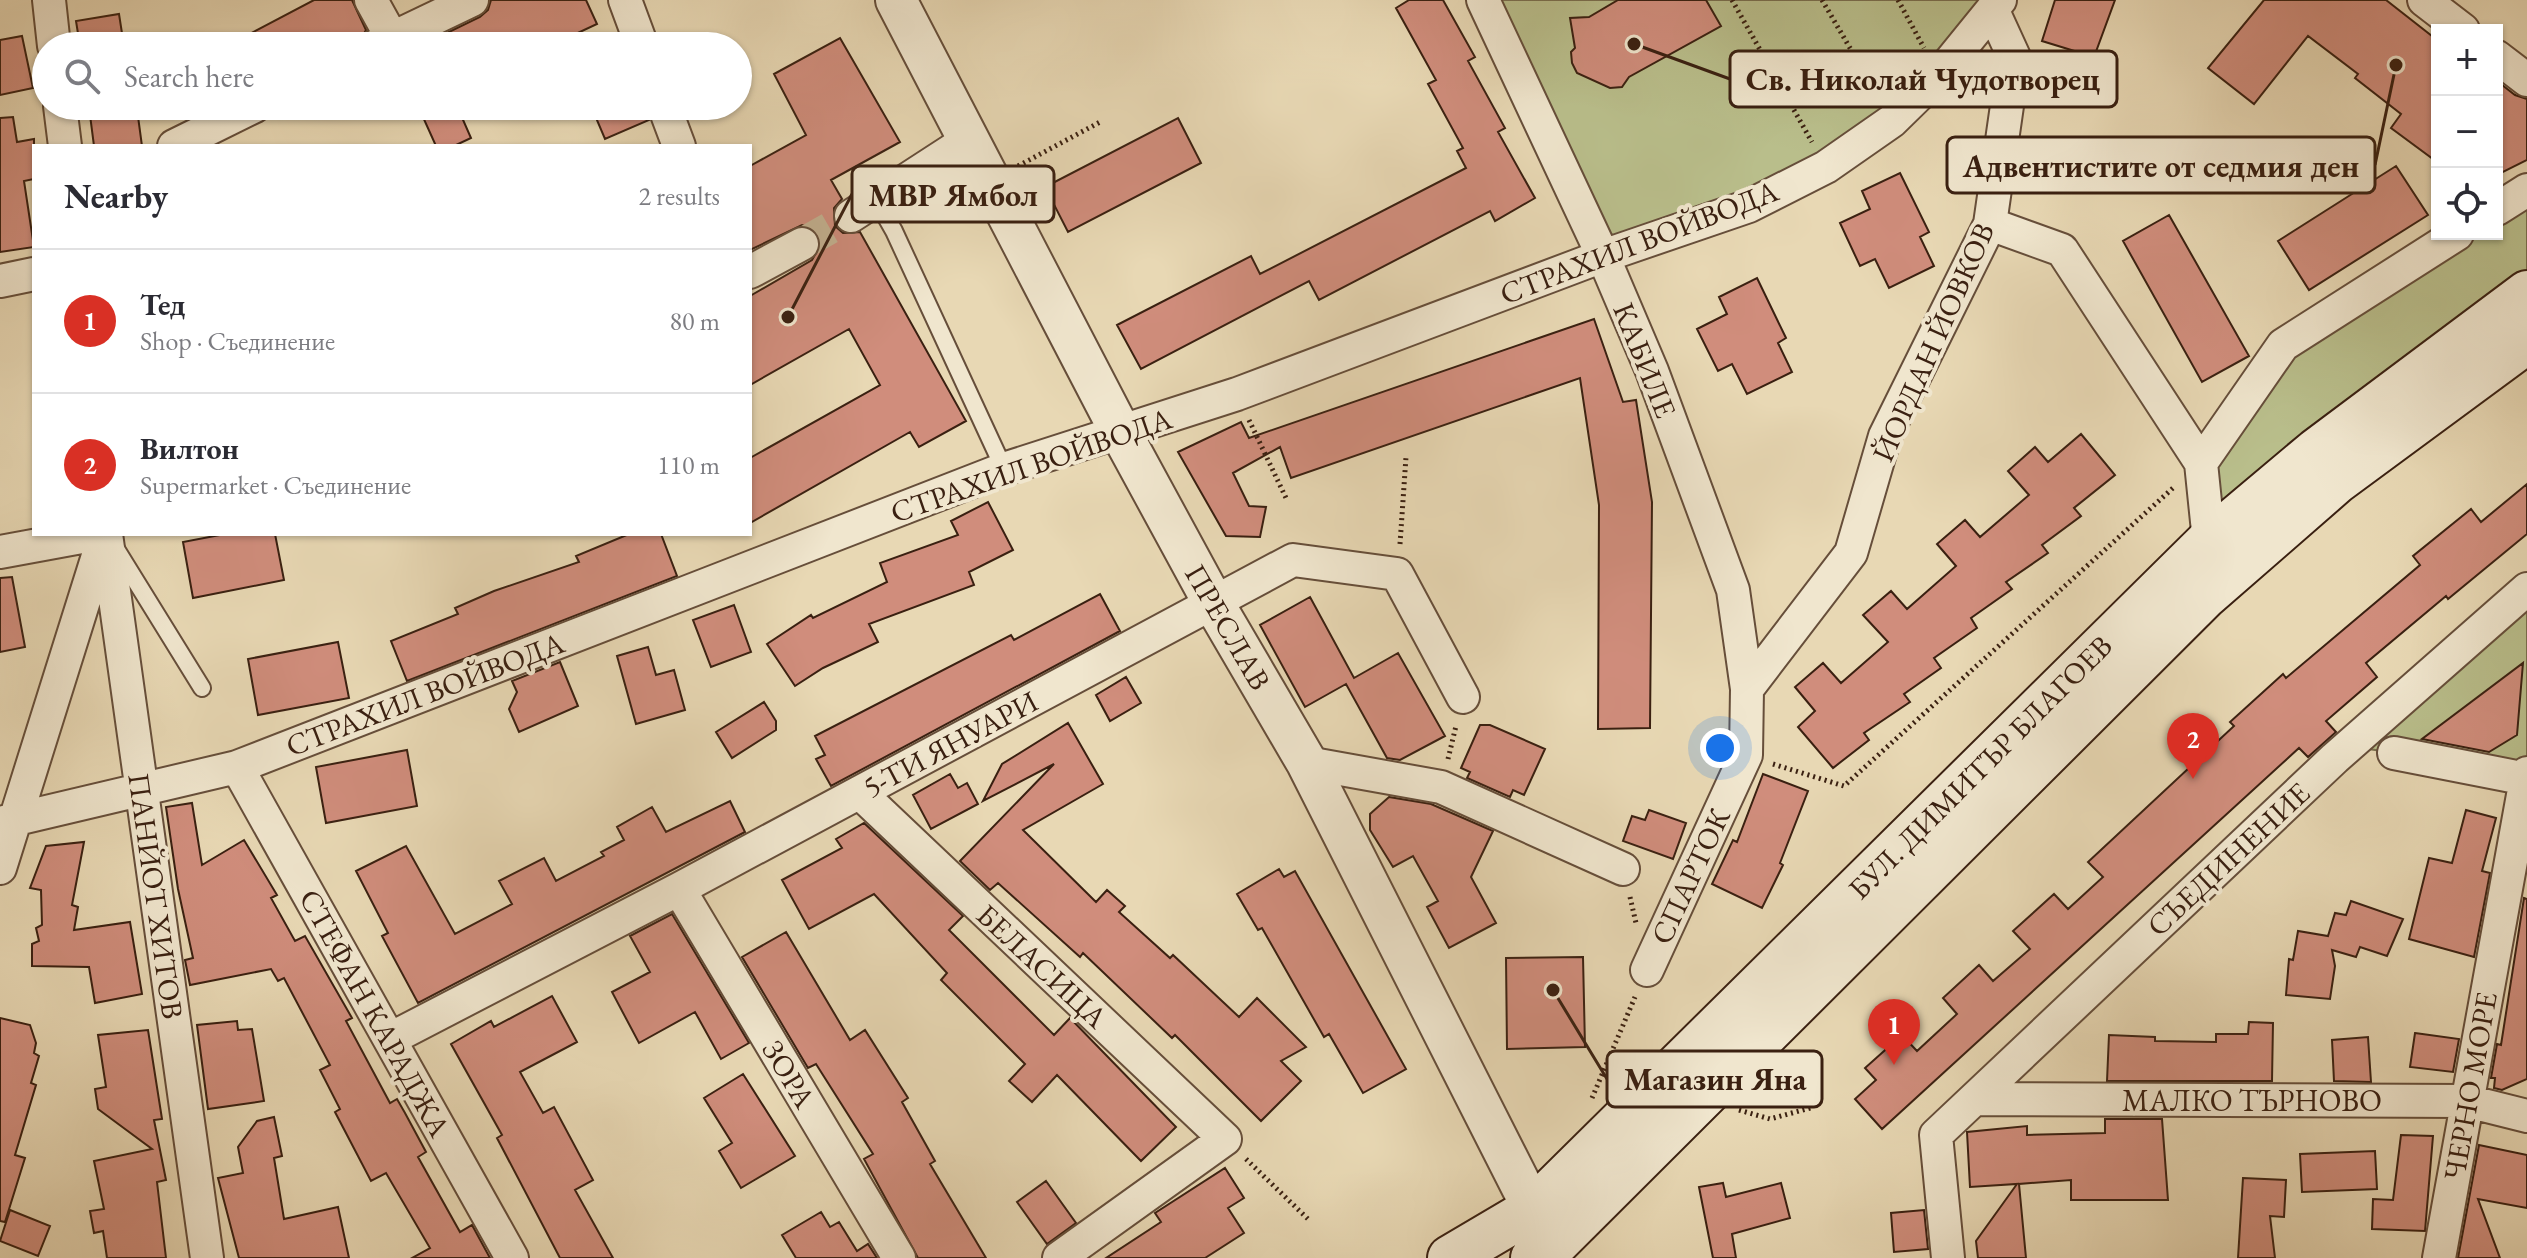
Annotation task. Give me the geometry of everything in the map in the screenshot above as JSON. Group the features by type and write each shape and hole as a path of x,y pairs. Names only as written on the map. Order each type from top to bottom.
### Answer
{"main road":[{"name":"БУЛ. ДИМИТЪР БЛАГОЕВ","path":"1450,1258 1533,1209 2209,541 2316,451 2527,293"},
{"name":"БУЛ. ДИМИТЪР БЛАГОЕВ","path":"1545,1255 2204,597 2337,481 2527,341"},
{"name":"ПРЕСЛАВ","path":"1533,1209 1545,1255"}],"street":[{"path":"49,0 52,32"},
{"path":"371,0 381,32"},
{"path":"405,32 472,0"},
{"path":"625,0 637,32"},
{"name":"ПРЕСЛАВ","path":"896,0 1121,433 1214,604 1307,763 1533,1209"},
{"name":"КАБИЛЕ","path":"1483,0 1603,256 1652,371 1733,590 1747,689"},
{"path":"2424,0 2455,24"},
{"name":"СТРАХИЛ ВОЙВОДА","path":"7,822 142,793 237,767 1004,469 1237,394 1603,256 1749,206 1826,167 1892,121 1939,75 1997,5"},
{"name":"ЙОРДАН ЙОВКОВ","path":"1747,689 1851,553 1885,436 1990,224 2014,57 1997,5"},
{"path":"2503,62 2527,80"},
{"path":"62,120 65,144"},
{"path":"178,144 227,120"},
{"path":"669,120 678,144"},
{"path":"864,209 968,140"},
{"path":"2503,205 2527,190"},
{"path":"1990,224 2062,250 2201,463 2209,541"},
{"path":"2201,463 2283,345 2448,240"},
{"path":"752,271 802,244"},
{"path":"0,281 32,274"},
{"path":"0,552 87,536"},
{"path":"0,868 7,822 105,536"},
{"name":"ПАНЙОТ ХИТОВ","path":"106,536 207,1258"},
{"name":"5-ТИ ЯНУАРИ","path":"390,1039 860,793 1293,560 1397,574"},
{"path":"1397,574 1463,697"},
{"name":"СЪЕДИНЕНИЕ","path":"1948,1258 1936,1135 2335,758 2527,589"},
{"name":"СПАРТОК","path":"1647,970 1746,755 1747,689"},
{"path":"2394,753 2527,777"},
{"path":"1307,763 1441,787 1623,869"},
{"name":"СТЕФАН КАРАДЖА","path":"237,767 512,1258"},
{"name":"ЧЕРНО МОРЕ","path":"2439,1258 2527,777"},
{"name":"БЕЛАСИЦА","path":"860,793 1225,1139"},
{"name":"ЗОРА","path":"679,889 899,1258"},
{"name":"МАЛКО ТЪРНОВО","path":"1975,1099 2467,1101 2527,1116"},
{"path":"1059,1258 1225,1139"}],"lane":[{"path":"864,209 894,231 1004,469"},
{"path":"107,536 202,688"}],"path":[{"path":"1732,0 1826,167"},
{"path":"1822,0 1892,121"},
{"path":"1898,0 1939,75"},
{"path":"992,180 1102,121"},
{"path":"1237,394 1286,498"},
{"path":"1397,574 1406,457"},
{"path":"1746,755 1844,786 2201,463"},
{"path":"1441,787 1463,697"},
{"path":"1610,1132 1590,1102 1647,970 1623,869"},
{"path":"1700,1099 1770,1119 1814,1107"},
{"path":"1225,1139 1309,1220"}],"green space":[{"path":"1483,0 2000,0 1826,167 1603,256"},
{"path":"2527,190 2527,293 2209,541 2201,463 2283,345 2448,240 2503,240 2503,205"},
{"path":"2527,589 2527,773 2349,746"}],"building":[{"path":"314,0 352,0 366,30 365,32 253,32"},
{"path":"491,0 586,0 597,24 580,32 449,32 488,10"},
{"path":"1409,0 1443,0 1475,57 1468,61 1505,128 1498,132 1535,198 1495,221 1490,211 1319,300 1309,281 1141,369 1117,325 1251,256 1260,274 1466,168 1457,151 1463,148 1428,84 1436,80 1396,8"},
{"path":"1618,0 1706,0 1721,26 1629,77 1622,87 1610,88 1577,73 1572,63 1571,52 1575,48 1570,18 1589,17"},
{"path":"2055,0 2115,0 2094,57 2042,41"},
{"path":"2264,0 2386,0 2431,35 2431,158 2391,128 2401,114 2355,78 2358,74 2308,36 2254,104 2208,68"},
{"path":"119,14 122,32 78,32 76,21"},
{"path":"22,36 32,88 0,95 0,40"},
{"path":"840,38 900,142 831,180 842,199 834,208 835,226 843,233 860,232 966,421 919,447 910,432 752,522 752,457 880,385 849,329 752,384 752,295 812,260 821,244 813,228 802,225 752,249 752,165 806,135 774,74"},
{"path":"2503,86 2527,99 2527,160 2503,172"},
{"path":"13,117 17,142 34,139 34,144 32,179 24,181 32,247 0,252 0,118"},
{"path":"1178,118 1201,163 1068,232 1045,187"},
{"path":"91,120 138,120 142,144 94,144"},
{"path":"424,120 463,120 471,138 458,144 435,144"},
{"path":"597,120 649,120 605,139"},
{"path":"2396,166 2428,215 2309,290 2278,241"},
{"path":"1900,173 1929,232 1920,237 1934,266 1889,288 1875,259 1860,266 1840,223 1870,209 1862,191"},
{"path":"2169,215 2249,356 2202,382 2123,241"},
{"path":"1757,278 1786,338 1778,343 1792,372 1747,394 1732,364 1718,371 1697,329 1727,314 1719,297"},
{"path":"1594,319 1623,402 1636,400 1652,502 1650,728 1598,729 1599,505 1580,378 1291,478 1280,447 1233,473 1249,506 1266,507 1260,537 1226,536 1178,452 1241,422 1249,438"},
{"path":"2081,434 2115,475 2074,508 2081,516 2042,545 2048,553 2006,582 2012,589 1971,618 1977,628 1934,658 1941,668 1904,694 1910,702 1864,733 1869,740 1833,768 1798,727 1815,711 1795,687 1823,663 1841,683 1888,642 1863,615 1891,591 1907,609 1956,566 1937,544 1965,520 1980,537 2029,495 2008,471 2035,447 2048,462"},
{"path":"2527,484 2527,534 2366,663 2377,677 2326,721 2336,732 2308,757 2299,748 1882,1129 1855,1099 1876,1080 1865,1068 1902,1035 1917,1051 1957,1014 1943,998 1979,965 1993,981 2030,949 2013,931 2054,894 2068,909 2103,877 2088,862 2234,726 2230,722 2283,674 2286,678 2420,565 2413,556 2471,509 2481,522"},
{"path":"988,502 1013,550 969,572 974,585 869,624 878,642 823,668 795,686 767,644 811,615 813,618 887,582 880,563 958,535 951,521"},
{"path":"214,536 275,536 284,580 193,598 183,542"},
{"path":"624,536 662,536 677,576 407,681 391,641 458,614 455,608 494,591 579,562 576,556"},
{"path":"12,577 25,647 0,652 0,578"},
{"path":"1100,594 1120,631 831,786 816,759 825,755 815,736 1011,635 1014,640"},
{"path":"1310,597 1354,678 1398,653 1445,736 1400,760 1387,758 1346,684 1305,707 1260,625"},
{"path":"734,605 751,652 711,667 693,620"},
{"path":"338,642 349,698 258,715 248,659"},
{"path":"648,647 656,675 674,670 685,710 636,724 617,656"},
{"path":"560,662 578,706 519,732 509,709 517,692 512,681"},
{"path":"2523,663 2517,735 2489,752 2422,739"},
{"path":"1126,677 1141,703 1110,721 1096,695"},
{"path":"764,702 776,721 776,730 732,758 716,732"},
{"path":"1068,723 1103,784 1023,830 1096,902 1107,890 1125,906 1119,912 1170,958 1173,955 1239,1017 1257,998 1306,1047 1281,1061 1301,1081 1261,1121 1175,1035 1172,1038 1083,953 1080,957 998,883 990,890 960,861 1054,764 983,801 1002,764"},
{"path":"1480,725 1490,725 1545,749 1524,795 1513,790 1510,797 1467,778 1470,772 1461,768"},
{"path":"407,750 417,806 326,823 316,767"},
{"path":"950,774 958,788 967,783 978,804 931,829 913,795"},
{"path":"1763,774 1808,791 1780,863 1783,865 1762,908 1712,884 1733,840 1737,842"},
{"path":"1389,797 1431,804 1493,831 1471,877 1496,923 1449,948 1427,907 1438,901 1413,856 1393,867 1370,830 1370,814"},
{"path":"730,801 745,832 418,1003 382,936 388,933 356,871 406,846 455,934 512,904 499,881 544,858 556,881 604,856 601,852 624,840 617,827 652,807 666,832"},
{"path":"192,803 202,865 244,840 277,895 271,898 295,941 305,936 352,1018 346,1021 390,1103 397,1099 405,1113 426,1152 418,1157 460,1232 472,1225 490,1258 412,1258 430,1248 386,1173 371,1181 335,1112 340,1109 320,1070 330,1065 284,978 278,981 271,969 190,985 185,960 193,958 178,889 166,807"},
{"path":"1649,810 1686,823 1673,859 1623,841 1632,816 1645,820"},
{"path":"2466,810 2496,818 2482,871 2490,873 2474,957 2409,939 2429,858 2452,863"},
{"path":"864,823 963,916 949,930 1054,1035 1070,1018 1176,1127 1141,1161 1057,1075 1032,1102 1009,1081 1025,1064 941,980 947,973 874,894 809,929 782,880 842,848 836,839"},
{"path":"84,842 72,905 78,907 74,930 130,922 142,994 95,1003 89,967 32,966 32,944 39,941 36,928 42,925 41,890 30,888 46,846"},
{"path":"1279,869 1284,877 1295,871 1406,1069 1363,1093 1329,1034 1324,1037 1262,928 1258,930 1237,894"},
{"path":"2524,898 2527,899 2527,1079 2502,1090 2494,1088 2495,1078 2491,1078 2497,1044 2501,1045"},
{"path":"2351,901 2403,919 2387,956 2360,947 2356,957 2332,950 2335,966 2330,999 2286,995 2289,959 2293,960 2298,931 2328,936 2335,913 2346,915"},
{"path":"672,914 749,1043 721,1059 695,1012 639,1043 612,992 650,972 630,936"},
{"path":"786,932 850,1040 865,1030 908,1098 902,1102 935,1161 930,1164 986,1258 918,1258 864,1159 873,1154 816,1064 808,1068 742,957"},
{"path":"1583,957 1585,1047 1507,1049 1506,958"},
{"path":"552,996 577,1042 520,1072 543,1113 554,1107 593,1180 575,1190 613,1258 560,1258 497,1138 502,1135 451,1044 491,1021 494,1027"},
{"path":"0,1018 30,1025 36,1043 34,1053 39,1056 31,1083 36,1085 15,1155 25,1158 5,1222 0,1221"},
{"path":"237,1021 238,1030 252,1029 264,1101 208,1109 197,1025"},
{"path":"2249,1022 2273,1023 2272,1081 2107,1081 2109,1035 2155,1037 2155,1041 2216,1042 2216,1034 2248,1034"},
{"path":"148,1030 162,1119 154,1120 166,1180 157,1182 166,1258 107,1258 103,1231 94,1233 90,1211 104,1209 94,1161 152,1149 98,1109 95,1089 106,1087 98,1035"},
{"path":"2415,1033 2459,1039 2453,1072 2410,1067"},
{"path":"2368,1037 2371,1082 2334,1081 2332,1040"},
{"path":"743,1074 795,1156 741,1188 719,1151 732,1143 704,1098"},
{"path":"274,1117 282,1156 274,1158 284,1219 338,1207 349,1258 239,1258 218,1178 243,1173 238,1147 257,1121"},
{"path":"2105,1119 2162,1119 2168,1200 2071,1200 2071,1180 2019,1184 2026,1258 1978,1258 1976,1241 2017,1184 1970,1187 1967,1132 2027,1126 2027,1135 2105,1133"},
{"path":"2401,1135 2433,1136 2425,1231 2372,1229 2373,1199 2393,1200"},
{"path":"2479,1145 2527,1155 2527,1208 2478,1199 2500,1258 2458,1258"},
{"path":"2375,1151 2377,1189 2302,1192 2300,1154"},
{"path":"1225,1168 1244,1198 1228,1208 1244,1233 1205,1258 1106,1258 1161,1222 1155,1213"},
{"path":"2243,1178 2286,1180 2284,1217 2270,1216 2275,1258 2238,1258"},
{"path":"1046,1181 1076,1223 1047,1244 1017,1202"},
{"path":"1723,1183 1726,1197 1781,1183 1790,1218 1732,1234 1736,1258 1713,1258 1699,1187"},
{"path":"10,1210 50,1226 38,1256 0,1241"},
{"path":"1924,1210 1928,1249 1894,1252 1891,1213"},
{"path":"821,1212 830,1227 839,1222 857,1251 868,1244 877,1258 796,1258 782,1235"}],"tunnel":[{"path":"802,244 851,216"}],"place":[{"name":"Св. Николай Чудотворец","path":"1634,44"},
{"name":"Адвентистите от седмия ден","path":"2396,65"},
{"name":"МВР Ямбол","path":"788,317"},
{"name":"Вилтон","path":"2193,779"},
{"name":"Магазин Яна","path":"1553,990"},
{"name":"Тед","path":"1894,1065"}]}
